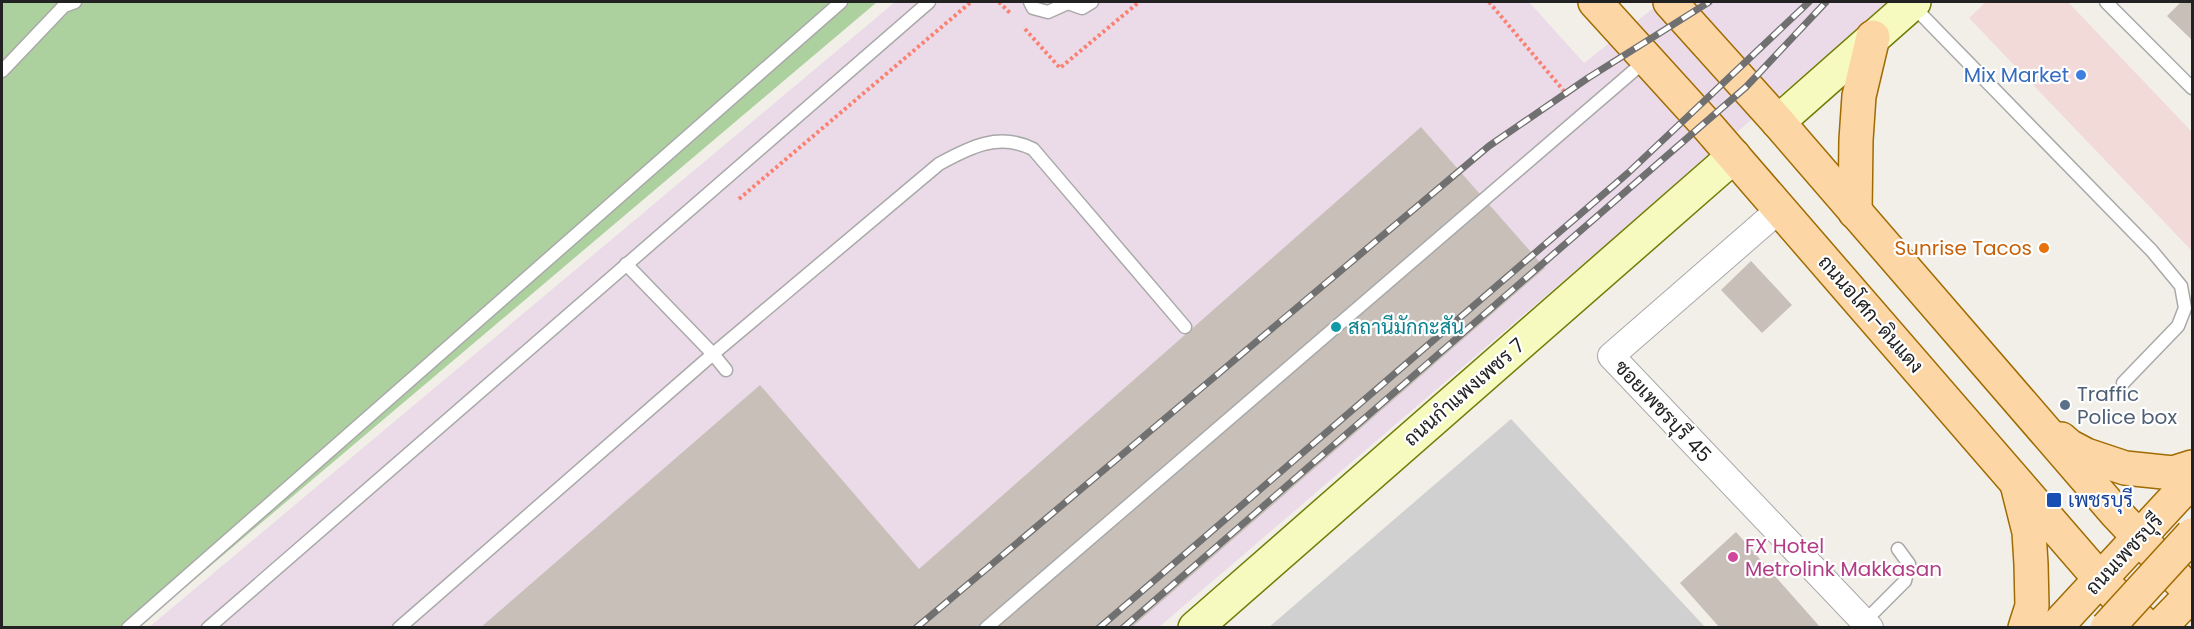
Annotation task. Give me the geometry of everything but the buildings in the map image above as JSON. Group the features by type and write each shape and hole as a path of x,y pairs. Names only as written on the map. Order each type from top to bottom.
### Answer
{"main road":[{"name":"ถนนอโศก-ดินแดง","path":"1594,2 1734,156 2100,579 2147,627"},
{"path":"1670,2 1778,122 2139,539 2192,594 2159,627"},
{"path":"1855,212 1859,96 1873,37"},
{"path":"2025,408 2069,446 2086,455 2125,468 2173,473 2193,467"},
{"path":"2016,480 2029,532 2031,564 2032,606 2025,627"},
{"name":"ถนนเพชรบุรี","path":"2055,627 2193,480"},
{"name":"ถนนเพชรบุรี","path":"2106,627 2193,535"}],"street":[{"path":"1778,122 1913,3"},
{"name":"ถนนกำแพงเพชร 7","path":"1195,627 1734,156"},
{"name":"ซอยเพชรบุรี 45","path":"1780,209 1611,357 1867,625"}],"lane":[{"path":"2,71 64,6 75,2"},
{"path":"128,627 841,2"},
{"path":"208,627 929,2"},
{"path":"1030,2 1033,8 1048,12 1068,3 1082,8 1092,2"},
{"path":"2106,2 2193,88"},
{"path":"1913,3 2152,251 2181,286 2185,308 2178,326 2123,383"},
{"path":"986,627 1647,60"},
{"path":"399,627 713,354 939,164 973,147 998,140 1034,149 1185,327"},
{"path":"626,264 726,370"},
{"path":"1867,625 1905,581 1909,564 1898,549"}],"path":[{"path":"999,2 1015,18"},
{"path":"1022,26 1060,68 1138,2"},
{"path":"1489,2 1575,104"}],"shaded area":[{"path":"895,2 1529,2 1584,63 1661,2 1889,2 1159,627 148,628"},
{"name":"Mix Market","path":"1986,2 2068,2 2192,132 2192,251 1969,18"},
{"path":"1511,419 1705,627 1269,627"}],"green space":[{"path":"2,2 877,2 137,628 2,627"}],"railway":[{"path":"916,628 1489,146 1588,78 1709,2"},
{"path":"1099,628 1628,173 1809,2"},
{"path":"1123,628 1746,87 1826,2"}],"place":[{"name":"Mix Market","path":"2081,75"},
{"name":"Sunrise Tacos","path":"2044,248"},
{"name":"สถานีมักกะสัน","path":"1336,327"},
{"name":"Traffic Police box","path":"2065,405"},
{"name":"เพชรบุรี","path":"2054,500"},
{"name":"FX Hotel Metrolink Makkasan","path":"1733,557"}]}
